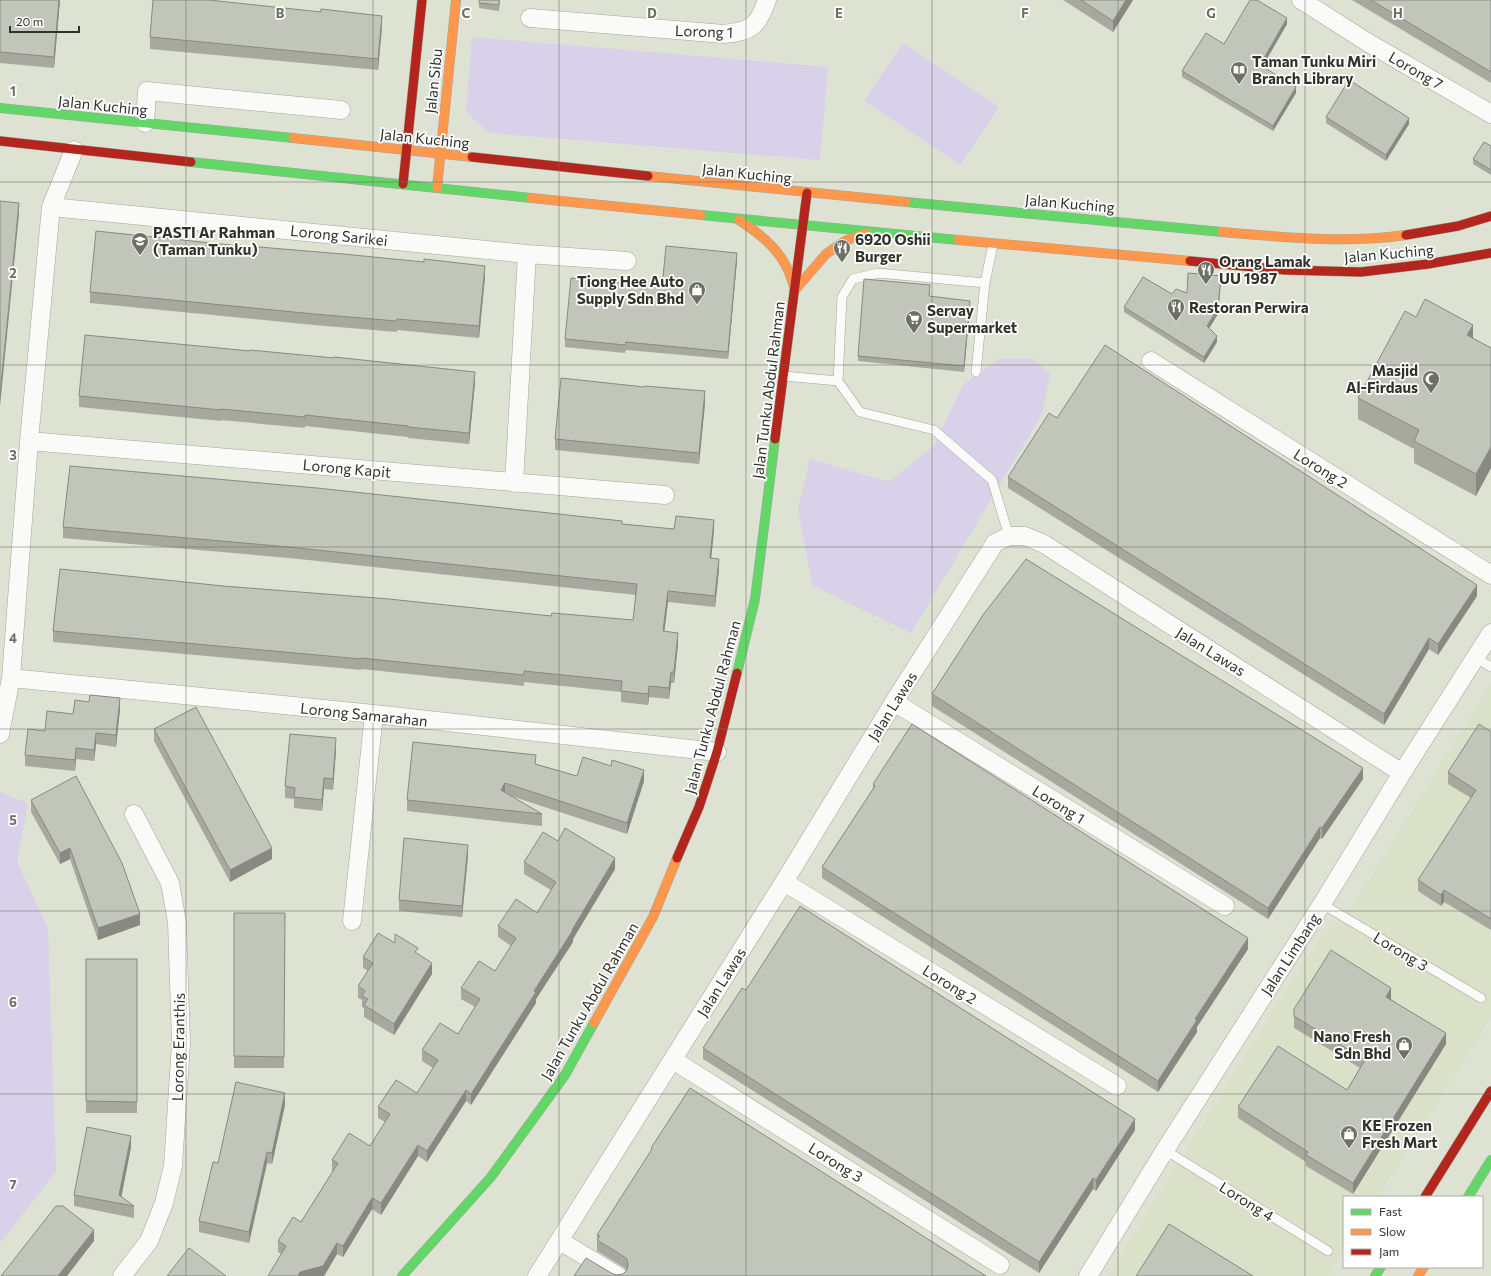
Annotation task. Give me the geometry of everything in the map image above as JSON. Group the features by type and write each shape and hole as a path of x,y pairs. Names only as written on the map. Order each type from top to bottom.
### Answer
{"street":[{"name":"Jalan Sibu","path":"403,184 422,0"},
{"name":"Jalan Sibu","path":"437,188 456,0"},
{"name":"Lorong 1","path":"530,18 724,34 742,32 754,25 761,16 767,0"},
{"name":"Lorong 7","path":"1301,0 1367,42 1491,114"},
{"path":"145,123 147,92 341,110"},
{"name":"Jalan Kuching","path":"0,108 406,150 807,194 1307,238 1351,240 1412,235 1480,220 1491,216"},
{"name":"Jalan Kuching","path":"0,141 803,226 1285,270 1353,272 1428,264 1491,253"},
{"path":"0,734 11,678 51,207 74,150"},
{"name":"Jalan Tunku Abdul Rahman","path":"402,1276 491,1177 565,1075 653,917 699,807 717,752 755,599 807,194"},
{"name":"Lorong Sarikei","path":"51,207 527,254 627,261"},
{"path":"738,219 757,232 771,246 786,266 795,290 826,254 845,241 867,232"},
{"path":"514,483 527,254"},
{"name":"Lorong 2","path":"1151,360 1491,575"},
{"name":"Lorong Kapit","path":"30,441 665,495"},
{"name":"Jalan Lawas","path":"538,1276 784,882 894,702 995,543 1009,536 1025,536 1044,544 1402,772"},
{"name":"Jalan Limbang","path":"1088,1276 1165,1150 1322,904 1402,772 1476,658 1491,632"},
{"name":"Lorong Samarahan","path":"11,678 374,714 717,752"},
{"name":"Lorong 1","path":"894,702 1225,906"},
{"path":"352,921 374,714"},
{"name":"Lorong Eranthis","path":"122,1276 149,1240 164,1203 172,1166 181,1043 177,922 170,883 134,814"},
{"name":"Lorong 2","path":"784,882 1117,1086"},
{"name":"Lorong 3","path":"673,1060 1000,1265"},
{"path":"1426,1196 1491,1091"},
{"path":"1469,1196 1491,1160"},
{"path":"560,1241 618,1276"}],"lane":[{"path":"976,372 985,283 993,244"},
{"path":"985,283 878,273 853,279 842,297 838,381 860,412 934,430 992,480 1009,536"},
{"path":"784,376 838,381"},
{"path":"1476,658 1491,668"},
{"name":"Lorong 3","path":"1322,904 1481,998"},
{"name":"Lorong 4","path":"1165,1150 1328,1251"}],"shaded area":[{"path":"472,37 828,67 820,160 490,133 466,112"},
{"path":"903,43 999,107 960,165 864,101"},
{"path":"998,359 1033,359 1050,374 1042,414 911,633 812,585 798,509 810,459 889,482 934,446 963,385"},
{"path":"1491,684 1491,1018 1379,1196 1343,1196 1343,1253 1328,1276 1108,1276 1310,953 1360,894"},
{"path":"0,792 28,803 17,862 48,928 56,1172 0,1243"}],"building":[{"path":"0,0 59,0 54,57 0,52"},
{"path":"153,0 209,0 321,12 321,9 382,16 378,59 150,37"},
{"path":"479,0 499,0 499,5 479,3"},
{"path":"1081,0 1126,0 1113,21"},
{"path":"1250,0 1257,0 1287,18 1260,65 1296,87 1273,126 1182,71 1206,33 1224,44"},
{"path":"1371,0 1491,0 1491,72"},
{"path":"1349,80 1409,118 1386,155 1326,117"},
{"path":"1484,142 1491,146 1491,170 1473,159"},
{"path":"0,201 19,203 0,395"},
{"path":"96,231 259,248 424,262 424,259 485,266 479,326 314,314 90,292"},
{"path":"666,246 737,253 728,352 626,342 625,345 565,339 571,278 662,287"},
{"name":"Restoran Perwira","path":"1188,273 1221,276 1218,308 1207,326 1217,336 1204,357 1124,307 1143,277 1172,294 1176,289 1187,293"},
{"name":"Servay Supermarket","path":"864,279 930,285 929,296 970,301 964,366 858,356"},
{"name":"Masjid Al-Firdaus","path":"1425,299 1473,325 1467,335 1491,348 1491,447 1476,474 1414,441 1419,430 1358,398 1405,311 1416,317"},
{"path":"85,335 250,351 334,357 475,372 469,433 305,415 305,417 221,410 79,396"},
{"path":"1105,345 1477,585 1438,644 1429,638 1384,714 1008,477 1049,413 1057,418"},
{"path":"561,378 644,387 705,391 699,453 555,439"},
{"path":"70,466 317,488 622,521 622,524 674,529 676,516 714,520 710,558 719,559 715,596 668,591 663,631 678,633 674,672 671,672 669,688 649,686 648,694 621,691 622,681 524,671 524,675 361,658 53,631 60,569 223,586 389,599 551,616 552,613 633,620 637,584 289,547 63,527"},
{"path":"1026,559 1363,768 1322,828 1320,827 1268,908 932,694 983,615"},
{"path":"90,695 120,698 116,735 96,733 94,750 76,748 75,760 25,755 28,729 45,731 47,711 73,714 75,700 89,702"},
{"path":"196,707 272,848 230,870 154,729"},
{"path":"912,724 1248,938 1195,1019 1197,1020 1158,1081 822,867 875,786 873,784"},
{"path":"1479,724 1491,732 1491,919 1444,890 1441,895 1418,880 1476,790 1448,772"},
{"path":"290,734 336,738 333,779 324,778 322,800 294,797 295,788 285,786"},
{"path":"413,742 536,755 535,764 577,776 583,757 611,766 612,760 644,770 627,823 505,783 501,790 542,814 407,800"},
{"path":"76,776 122,863 140,914 98,928 70,848 60,853 31,800"},
{"path":"565,828 615,858 573,930 534,991 536,992 471,1094 466,1090 427,1151 418,1145 381,1203 372,1198 343,1246 337,1243 323,1266 300,1272 298,1276 268,1276 286,1246 278,1241 293,1217 301,1222 338,1163 332,1160 349,1133 370,1146 390,1114 378,1107 396,1080 417,1093 438,1060 422,1050 440,1023 458,1034 480,999 461,988 479,961 495,971 516,938 498,926 516,899 537,913 556,882 524,862 543,832 558,841"},
{"path":"404,838 468,845 462,906 399,900"},
{"path":"800,906 1135,1119 1096,1180 1093,1178 1039,1262 703,1048 742,988 746,990"},
{"path":"234,913 285,913 284,1057 234,1056"},
{"path":"378,933 395,943 395,934 418,948 415,952 432,963 394,1024 364,1005 368,999 362,996 365,991 358,986 373,963 363,957"},
{"path":"1331,950 1391,988 1386,997 1446,1033 1353,1183 1306,1155 1308,1152 1238,1107 1278,1046 1347,1090 1365,1060 1294,1016 1294,1009"},
{"path":"86,959 137,959 137,1102 86,1101"},
{"path":"236,1082 285,1093 272,1153 267,1152 249,1232 199,1221 213,1162 218,1163"},
{"path":"690,1088 986,1276 574,1276 586,1258 613,1274 623,1274 627,1270 627,1259 597,1240 600,1236 597,1235"},
{"path":"87,1127 131,1136 119,1195 134,1206 74,1195"},
{"path":"56,1206 63,1206 94,1230 58,1276 1,1276"},
{"path":"1169,1224 1253,1276 1136,1276"},
{"path":"189,1248 226,1276 167,1276"}],"traffic: fast":[{"path":"0,108 293,138"},
{"path":"191,162 531,198"},
{"path":"906,202 1222,232"},
{"path":"701,215 958,240"},
{"path":"737,673 755,599 775,439"},
{"path":"402,1276 491,1177 565,1075 594,1023"},
{"path":"1469,1196 1491,1160"},
{"path":"1375,1276 1380,1268"}],"traffic: slow":[{"path":"437,188 456,0"},
{"path":"293,138 472,157"},
{"path":"648,176 906,202"},
{"path":"531,198 701,215"},
{"path":"739,220 759,235 777,252 790,274 795,289"},
{"path":"1222,232 1314,239 1360,239 1406,235"},
{"path":"795,290 826,254 845,241 866,233"},
{"path":"958,240 1190,261"},
{"path":"594,1023 653,917 677,858"},
{"path":"1418,1276 1423,1268"}],"traffic: jam":[{"path":"403,184 422,0"},
{"path":"0,141 191,162"},
{"path":"472,157 648,176"},
{"path":"775,439 807,193"},
{"path":"1406,235 1458,226 1491,216"},
{"path":"1190,261 1285,270 1361,272 1428,264 1491,253"},
{"path":"677,858 699,807 717,752 737,673"},
{"path":"1426,1196 1491,1091"}],"place":[{"name":"Taman Tunku Miri Branch Library","path":"1239,85"},
{"name":"PASTI Ar Rahman (Taman Tunku)","path":"140,256"},
{"name":"6920 Oshii Burger","path":"842,263"},
{"name":"Orang Lamak UU 1987","path":"1206,285"},
{"name":"Tiong Hee Auto Supply Sdn Bhd","path":"697,305"},
{"name":"Restoran Perwira","path":"1176,322"},
{"name":"Servay Supermarket","path":"914,334"},
{"name":"Masjid Al-Firdaus","path":"1431,394"},
{"name":"Nano Fresh Sdn Bhd","path":"1404,1060"},
{"name":"KE Frozen Fresh Mart","path":"1349,1149"}]}
